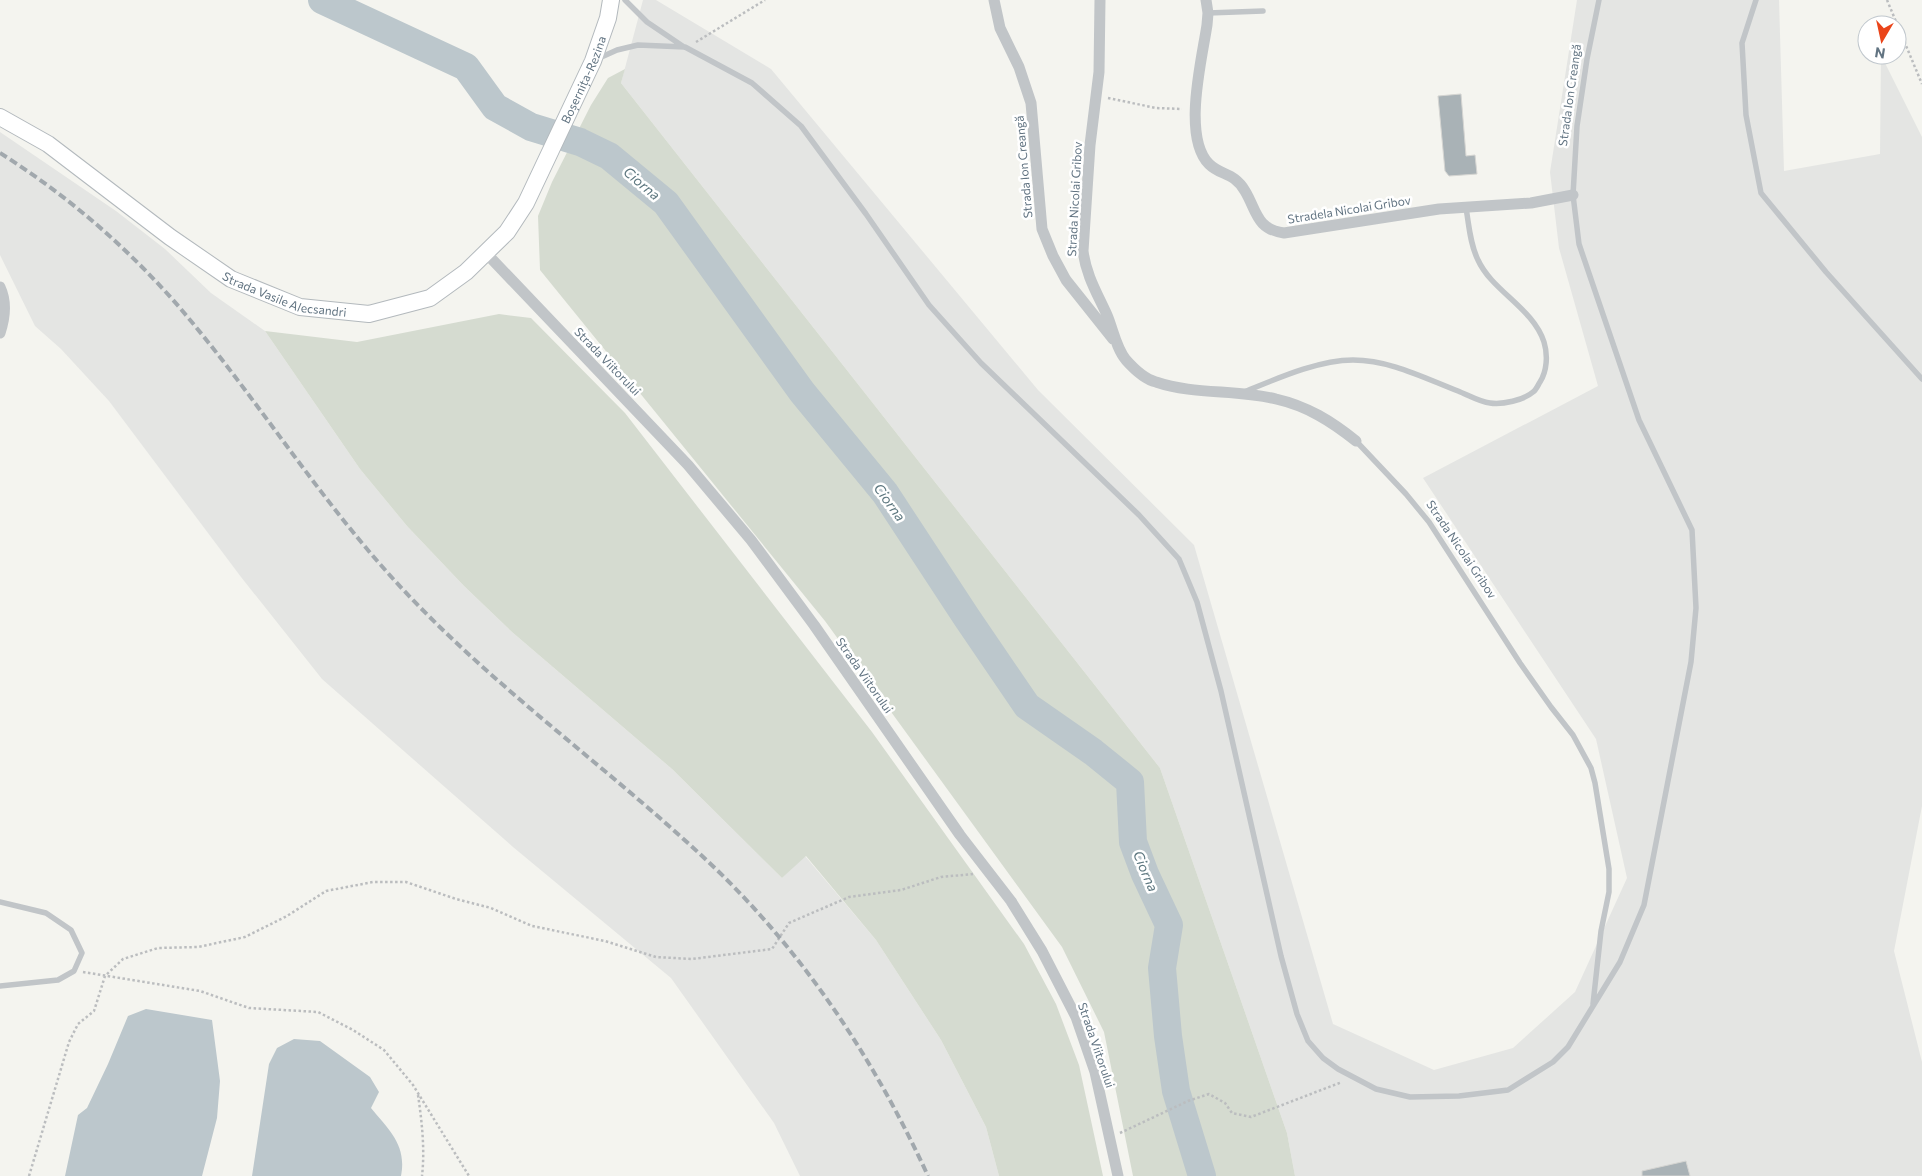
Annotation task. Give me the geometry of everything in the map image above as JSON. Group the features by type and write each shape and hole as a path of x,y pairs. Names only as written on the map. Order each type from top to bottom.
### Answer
{"main road":[{"name":"Boșernița-Rezina","path":"548,156 593,62 608,18 611,0"},
{"name":"Strada Vasile Alecsandri","path":"0,117 48,144 170,237 231,278 300,307 369,314 430,298 466,272 507,232 526,203 548,156"}],"street":[{"name":"Strada Ion Creangă","path":"994,0 1000,28 1019,67 1031,103 1042,229 1053,256 1066,280 1118,346"},
{"name":"Strada Nicolai Gribov","path":"1100,0 1097,96 1090,145 1083,251 1085,267 1124,358 1142,376 1155,382 1274,398 1293,403 1324,417 1356,441"},
{"name":"Stradela Nicolai Gribov","path":"1206,0 1208,13 1194,107 1198,140 1202,153 1209,164 1238,180 1259,220 1265,227 1284,233 1440,209 1531,203 1573,195"},
{"name":"Strada Viitorului","path":"486,253 688,465 751,540 814,625 960,835 1012,902 1042,951 1076,1017 1095,1072 1118,1176"},
{"path":"0,287 3,294 5,318 0,333"}],"lane":[{"name":"Strada Ion Creangă","path":"625,0 647,22 685,48 752,83 801,126 866,214 929,305 981,363 1139,515 1179,559 1197,602 1220,691 1278,947 1297,1014 1308,1041 1322,1058 1353,1078 1376,1088 1410,1097 1459,1096 1508,1090 1553,1062 1568,1047 1620,962 1644,905 1691,662 1696,608 1692,530 1639,420 1604,323 1579,244 1573,195 1577,126 1587,59 1599,0"},
{"path":"1756,0 1742,44 1746,116 1761,193 1826,272 1922,379"},
{"path":"1208,13 1263,11"},
{"path":"593,62 617,50 638,45 685,48"},
{"path":"1240,393 1290,374 1324,364 1351,360 1397,367 1489,403 1510,402 1533,392 1542,379 1547,365 1544,342 1534,323 1493,280 1478,261 1472,244 1466,208"},
{"name":"Strada Nicolai Gribov","path":"1356,441 1406,494 1429,522 1520,663 1573,735 1590,768 1595,783 1609,869 1609,892 1601,931 1593,1005"},
{"path":"0,902 46,913 71,930 82,953 74,971 58,980 0,986"}],"path":[{"path":"685,48 713,33 765,0"},
{"path":"1887,0 1922,84"},
{"path":"1097,96 1156,108 1194,107"},
{"path":"28,1176 69,1042 78,1024 94,1011 105,976 123,959 158,948 198,947 245,937 287,916 326,891 373,882 406,882 492,908 532,926 605,941 656,956 692,958 772,949 789,923 849,898 900,890 941,877 989,872"},
{"path":"74,971 200,991 249,1008 318,1012 353,1030 384,1050 414,1085 469,1176"},
{"path":"1110,1137 1188,1101 1209,1094 1225,1103 1232,1113 1251,1117 1353,1078"},
{"path":"418,1094 423,1153 422,1176"}],"shaded area":[{"path":"643,0 656,0 771,69 1038,390 1194,545 1333,1024 1434,1070 1513,1048 1575,992 1627,878 1596,739 1423,478 1598,386 1559,248 1550,172 1577,0 1779,0 1784,171 1880,154 1881,65 1886,65 1922,137 1922,806 1894,951 1922,1062 1922,1176 1295,1176 1287,1133 1160,768 621,83"},
{"path":"625,69 621,83 1160,768 1287,1133 1295,1176 1133,1176 1104,1032 1062,947 825,621 540,270 538,216 552,182 591,105 608,78"},
{"path":"0,132 116,211 165,249 211,293 265,331 360,469 407,526 464,586 512,632 672,769 782,878 805,856 876,940 941,1040 986,1127 999,1176 800,1176 774,1123 671,978 513,847 322,679 241,577 109,401 61,349 35,326 0,255"},
{"path":"499,314 531,318 625,413 872,732 1024,944 1056,1004 1079,1065 1103,1176 999,1176 986,1127 941,1040 876,940 806,856 782,878 672,769 512,632 464,586 407,526 360,469 265,331 357,342"},
{"path":"146,1009 212,1020 220,1081 217,1118 202,1176 65,1176 78,1115 87,1108 128,1016"},
{"path":"294,1039 320,1041 370,1077 379,1092 371,1108 390,1131 399,1147 402,1165 401,1176 252,1176 269,1064 277,1048"}],"building":[{"path":"1461,94 1466,156 1475,155 1477,174 1449,176 1445,171 1438,96"},
{"path":"1686,1161 1690,1176 1642,1176 1642,1171"}],"waterway":[{"name":"Ciorna","path":"322,0 466,67 495,107 531,127 580,142 609,156 666,203 802,392 885,493 1027,706 1093,752 1130,782 1133,842 1145,874 1169,925 1162,968 1168,1036 1176,1091 1202,1176"}],"railway":[{"path":"0,153 49,186 96,224 160,286 235,376 313,481 367,549 434,621 514,694 679,835 751,905 782,940 837,1014 886,1093 928,1176"}]}
